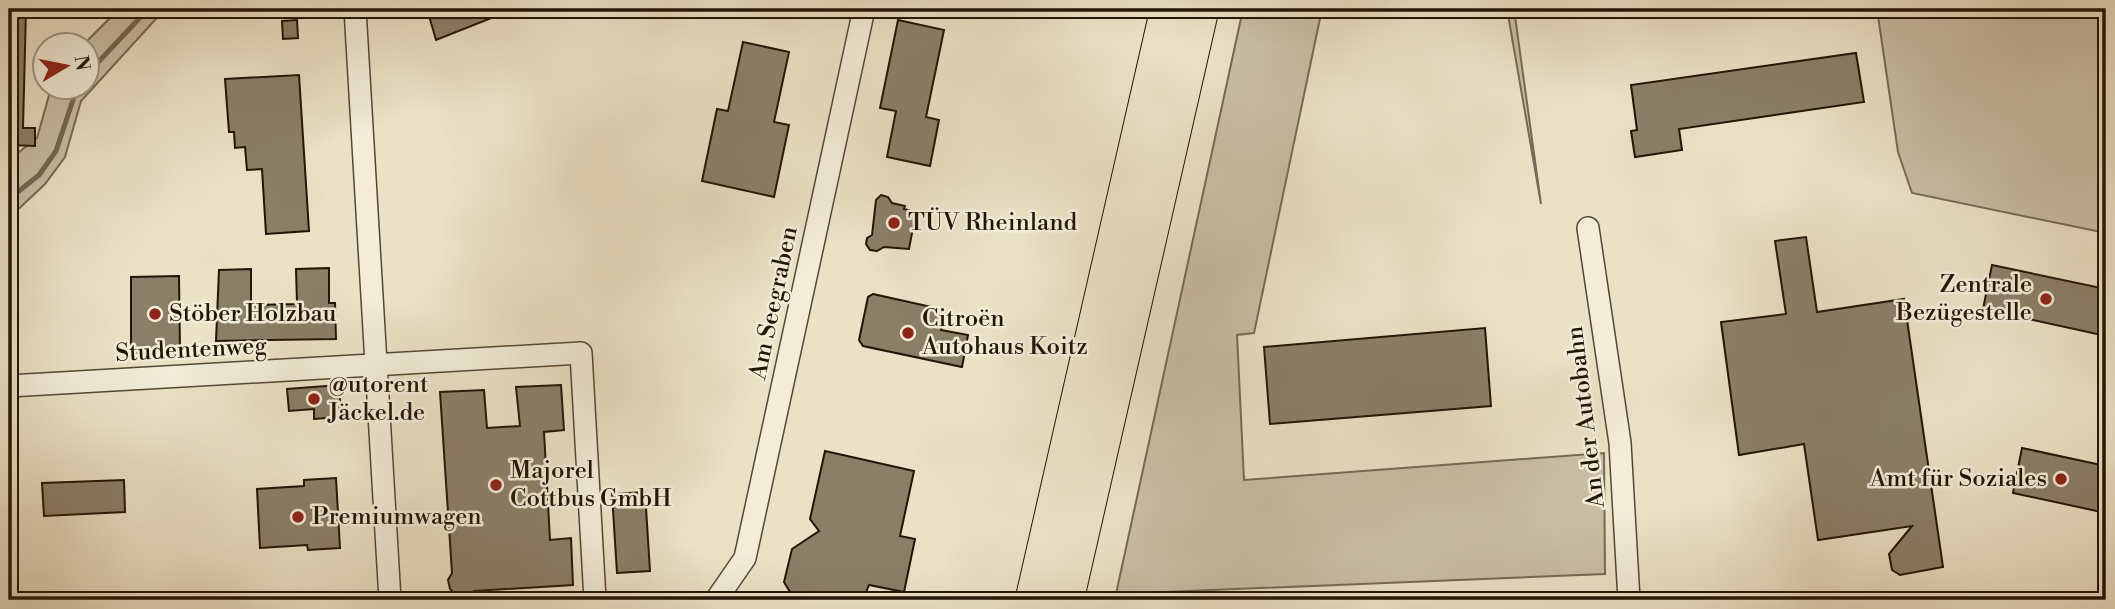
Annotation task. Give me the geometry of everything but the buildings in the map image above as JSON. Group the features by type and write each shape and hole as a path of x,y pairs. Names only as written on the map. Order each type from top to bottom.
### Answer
{"highway":[{"path":"1034,600 1169,9"},
{"path":"1065,600 1200,9"}],"street":[{"path":"355,9 390,600"},
{"name":"Am Seegraben","path":"716,600 745,558 864,9"},
{"name":"An der Autobahn","path":"1588,228 1620,443 1629,600"},
{"path":"377,366 581,353 596,600"},
{"name":"Studentenweg","path":"9,386 377,366"}],"shaded area":[{"path":"119,9 165,9 102,78 102,32 96,32"},
{"path":"1243,9 1322,9 1254,333 1237,335 1244,480 1604,453 1605,574 1116,594"},
{"path":"1507,9 1514,9 1541,204"},
{"path":"1877,9 2106,9 2106,233 1912,193 1898,152"},
{"path":"47,102 81,102 65,157 45,184 9,218 9,160 37,138"}],"waterway":[{"path":"102,58 148,9"},
{"path":"9,199 39,175 56,151 72,102"}],"place":[{"name":"TÜV Rheinland","path":"894,223"},
{"name":"Zentrale Bezügestelle","path":"2046,299"},
{"name":"Stöber Holzbau","path":"155,314"},
{"name":"Citroën Autohaus Koitz","path":"908,333"},
{"name":"@utorent Jäckel.de","path":"314,399"},
{"name":"Amt für Soziales","path":"2061,479"},
{"name":"Majorel Cottbus GmbH","path":"496,485"},
{"name":"Premiumwagen","path":"298,517"}]}
